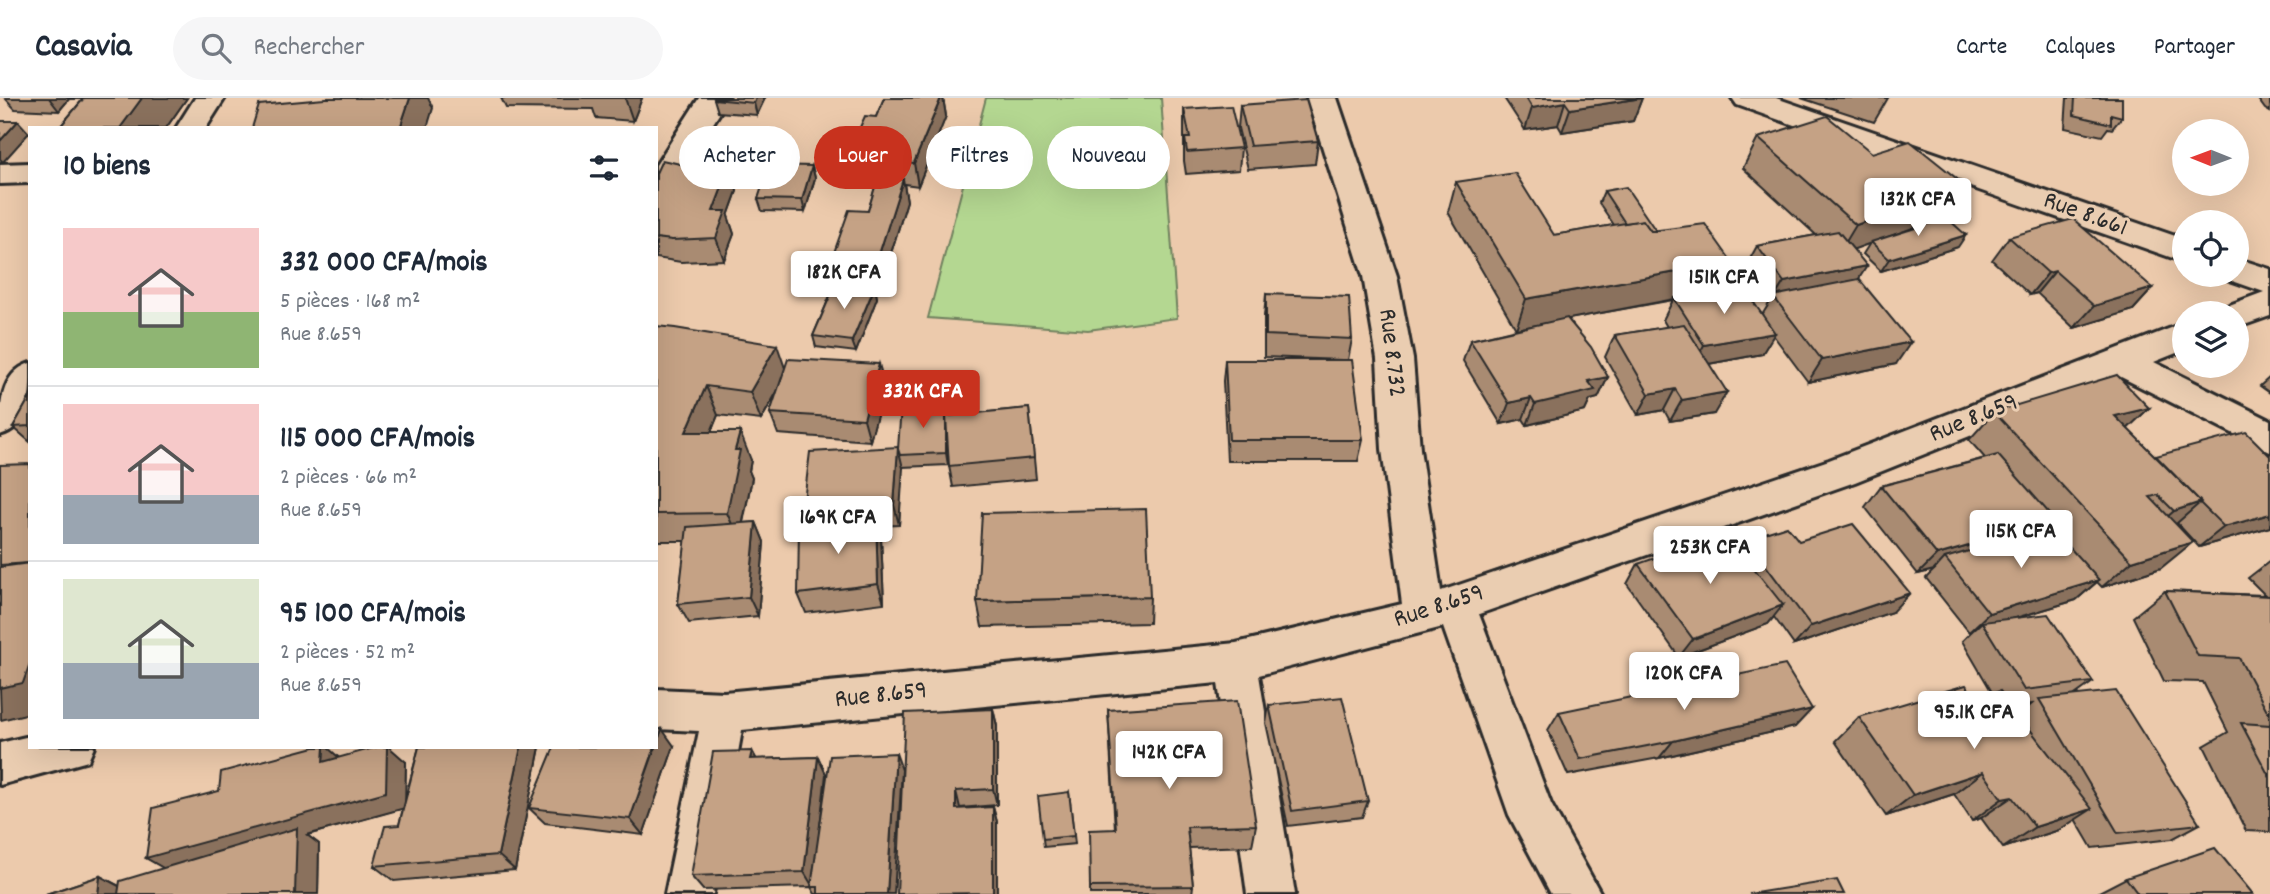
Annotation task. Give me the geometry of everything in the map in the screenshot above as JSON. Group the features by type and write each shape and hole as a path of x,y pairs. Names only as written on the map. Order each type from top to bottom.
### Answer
{"street":[{"path":"192,126 210,98"},
{"path":"658,187 714,98"},
{"name":"Rue 8.732","path":"1322,98 1380,276 1395,359 1401,449 1440,609 1532,815 1577,894"},
{"name":"Rue 8.661","path":"1747,98 2172,247"},
{"path":"0,174 28,173"},
{"path":"2249,275 2270,282"},
{"path":"2249,311 2270,303"},
{"name":"Rue 8.659","path":"658,709 724,712 1236,662 1440,609 1842,471 2172,341"},
{"path":"2120,361 2270,437"},
{"path":"0,421 28,379"},
{"path":"1236,662 1271,894"},
{"path":"689,894 724,712"},
{"path":"0,764 64,749"}],"green space":[{"path":"986,98 1161,98 1163,126 1047,126 1047,189 1168,189 1177,318 1088,330 928,318 962,189 1033,189 1033,126 979,126"}],"building":[{"path":"84,98 142,98 121,126 61,126"},
{"path":"410,98 401,126 253,126 259,105 324,99"},
{"path":"714,98 756,98 754,103"},
{"path":"884,98 941,98 929,126 926,126 926,134 914,163 912,126 860,126 865,116 876,117"},
{"path":"1526,98 1642,98 1570,109 1565,102 1532,108"},
{"path":"2075,98 2122,98 2122,117 2111,114 2111,124 2074,115"},
{"path":"1306,100 1318,141 1250,146 1240,105"},
{"path":"1231,106 1241,148 1187,152 1185,138 1190,138 1184,109"},
{"path":"1827,116 1872,153 1910,141 1966,186 1856,225 1758,138"},
{"path":"0,121 18,121 0,141"},
{"path":"662,160 679,164 679,189 721,189 713,211 726,211 716,238 658,238 658,169"},
{"path":"800,166 812,166 802,200 758,199 761,189 800,189"},
{"path":"1515,173 1554,235 1643,220 1651,231 1705,224 1732,262 1526,299 1456,182"},
{"path":"1626,187 1656,231 1651,231 1643,220 1625,223 1604,191"},
{"path":"874,189 900,189 875,267 830,264 849,210 868,211"},
{"path":"1947,218 1966,235 1889,259 1871,242"},
{"path":"2073,219 2153,288 2094,306 2055,271 2048,273 2009,237"},
{"path":"1838,231 1867,266 1784,282 1757,246"},
{"path":"1859,279 1911,342 1822,360 1773,296"},
{"path":"836,282 875,286 852,341 813,336"},
{"path":"1743,287 1775,333 1704,345 1674,298"},
{"path":"1266,294 1349,297 1352,339 1266,335"},
{"path":"1567,318 1591,347 1608,377 1588,381 1595,390 1535,404 1531,398 1509,403 1470,340"},
{"path":"1684,324 1727,392 1682,400 1675,389 1649,394 1615,335"},
{"path":"658,326 777,345 750,392 706,386 686,432 740,432 735,450 740,450 727,513 658,514"},
{"path":"788,359 879,364 864,419 770,413"},
{"path":"1225,360 1352,360 1363,440 1229,440"},
{"path":"2117,375 2149,408 2115,416 2201,502 2174,511 2158,495 2150,497 2193,542 2132,561 1994,412"},
{"path":"28,401 28,426 13,427"},
{"path":"947,405 946,453 900,455 898,449 901,406"},
{"path":"1029,408 1034,458 949,466 946,416"},
{"path":"2246,432 2270,456 2270,514 2224,527 2156,456"},
{"path":"898,447 894,505 803,509 810,452"},
{"path":"1998,455 2056,521 1937,555 1881,486"},
{"path":"28,464 28,563 0,565 0,465"},
{"path":"1146,509 1150,597 977,601 982,513"},
{"path":"876,517 878,584 798,594 799,527"},
{"path":"756,522 749,597 678,604 687,527"},
{"path":"1853,524 1910,593 1811,626 1746,539 1787,526 1799,541"},
{"path":"2051,527 2099,580 1989,613 1945,558"},
{"path":"1726,533 1783,605 1693,639 1638,564"},
{"path":"28,563 28,669 23,683 0,688 0,567"},
{"path":"2165,591 2270,596 2270,716 2239,658 2198,656"},
{"path":"2048,614 2093,682 2024,690 1982,622"},
{"path":"1785,665 1812,709 1580,759 1559,712"},
{"path":"1966,685 1976,699 2000,691 2092,809 2035,827 2012,797 2002,799 1983,772 1913,795 1859,717"},
{"path":"2116,691 2200,824 2118,833 2039,699"},
{"path":"1342,697 1368,801 1292,811 1269,705"},
{"path":"1237,701 1256,825 1187,827 1193,886 1090,887 1089,830 1116,829 1108,710"},
{"path":"993,709 993,789 956,791 956,809 993,807 993,893 897,894 905,713"},
{"path":"2241,723 2270,725 2270,778"},
{"path":"307,749 324,749 323,762 370,749 387,749 386,792 146,858 153,808 219,791 221,772"},
{"path":"418,749 521,749 498,855 374,866 385,826 399,825"},
{"path":"553,749 654,749 630,819 529,808"},
{"path":"752,751 750,759 818,757 804,872 691,876 713,752"},
{"path":"896,753 887,894 818,894 818,887 811,887 830,756"},
{"path":"1069,792 1074,836 1043,839 1038,796"},
{"path":"297,828 295,894 118,894 120,881"},
{"path":"2215,848 2253,894 2138,894 2126,878"},
{"path":"100,876 98,894 46,894"},
{"path":"1837,880 1844,894 1749,894"}]}
